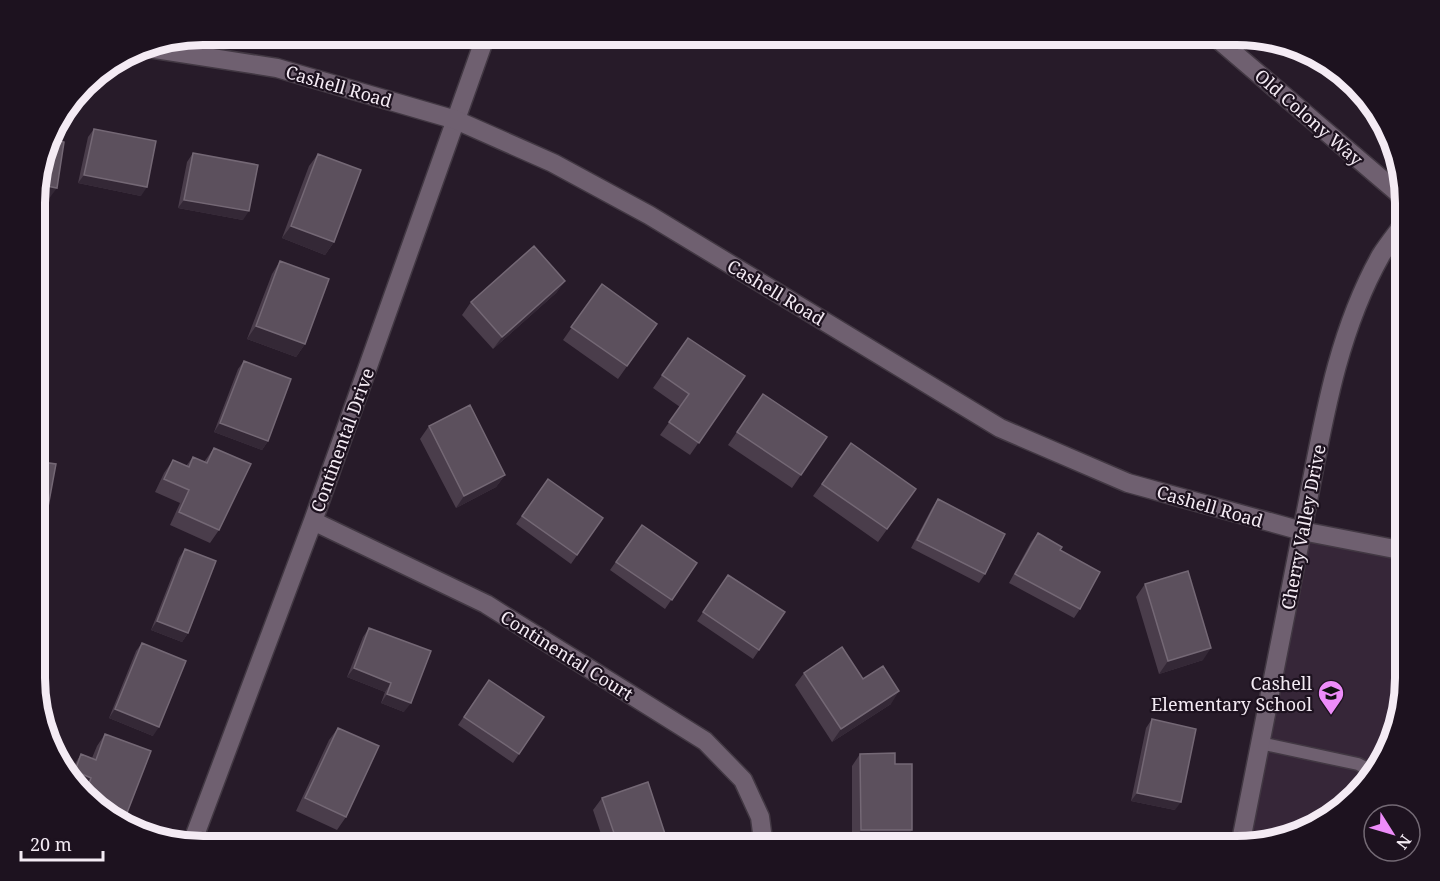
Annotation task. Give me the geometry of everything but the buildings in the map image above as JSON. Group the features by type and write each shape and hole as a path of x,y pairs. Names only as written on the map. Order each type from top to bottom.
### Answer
{"street":[{"name":"Continental Drive","path":"195,836 313,521 482,45"},
{"name":"Old Colony Way","path":"1226,45 1395,190"},
{"name":"Cashell Road","path":"164,50 277,68 456,120 553,163 649,215 1000,428 1128,483 1302,531 1395,549"},
{"name":"Cherry Valley Drive","path":"1242,836 1334,374 1348,330 1381,255 1395,236"},
{"name":"Continental Court","path":"313,521 486,604 705,741 743,780 760,817 762,836"}],"lane":[{"path":"1260,743 1358,764 1366,768"}],"shaded area":[{"name":"Cashell Elementary School","path":"1302,531 1395,549 1395,688 1387,729 1374,757 1349,790 1316,815 1288,828 1250,836"}],"place":[{"name":"Cashell Elementary School","path":"1331,716"}]}
